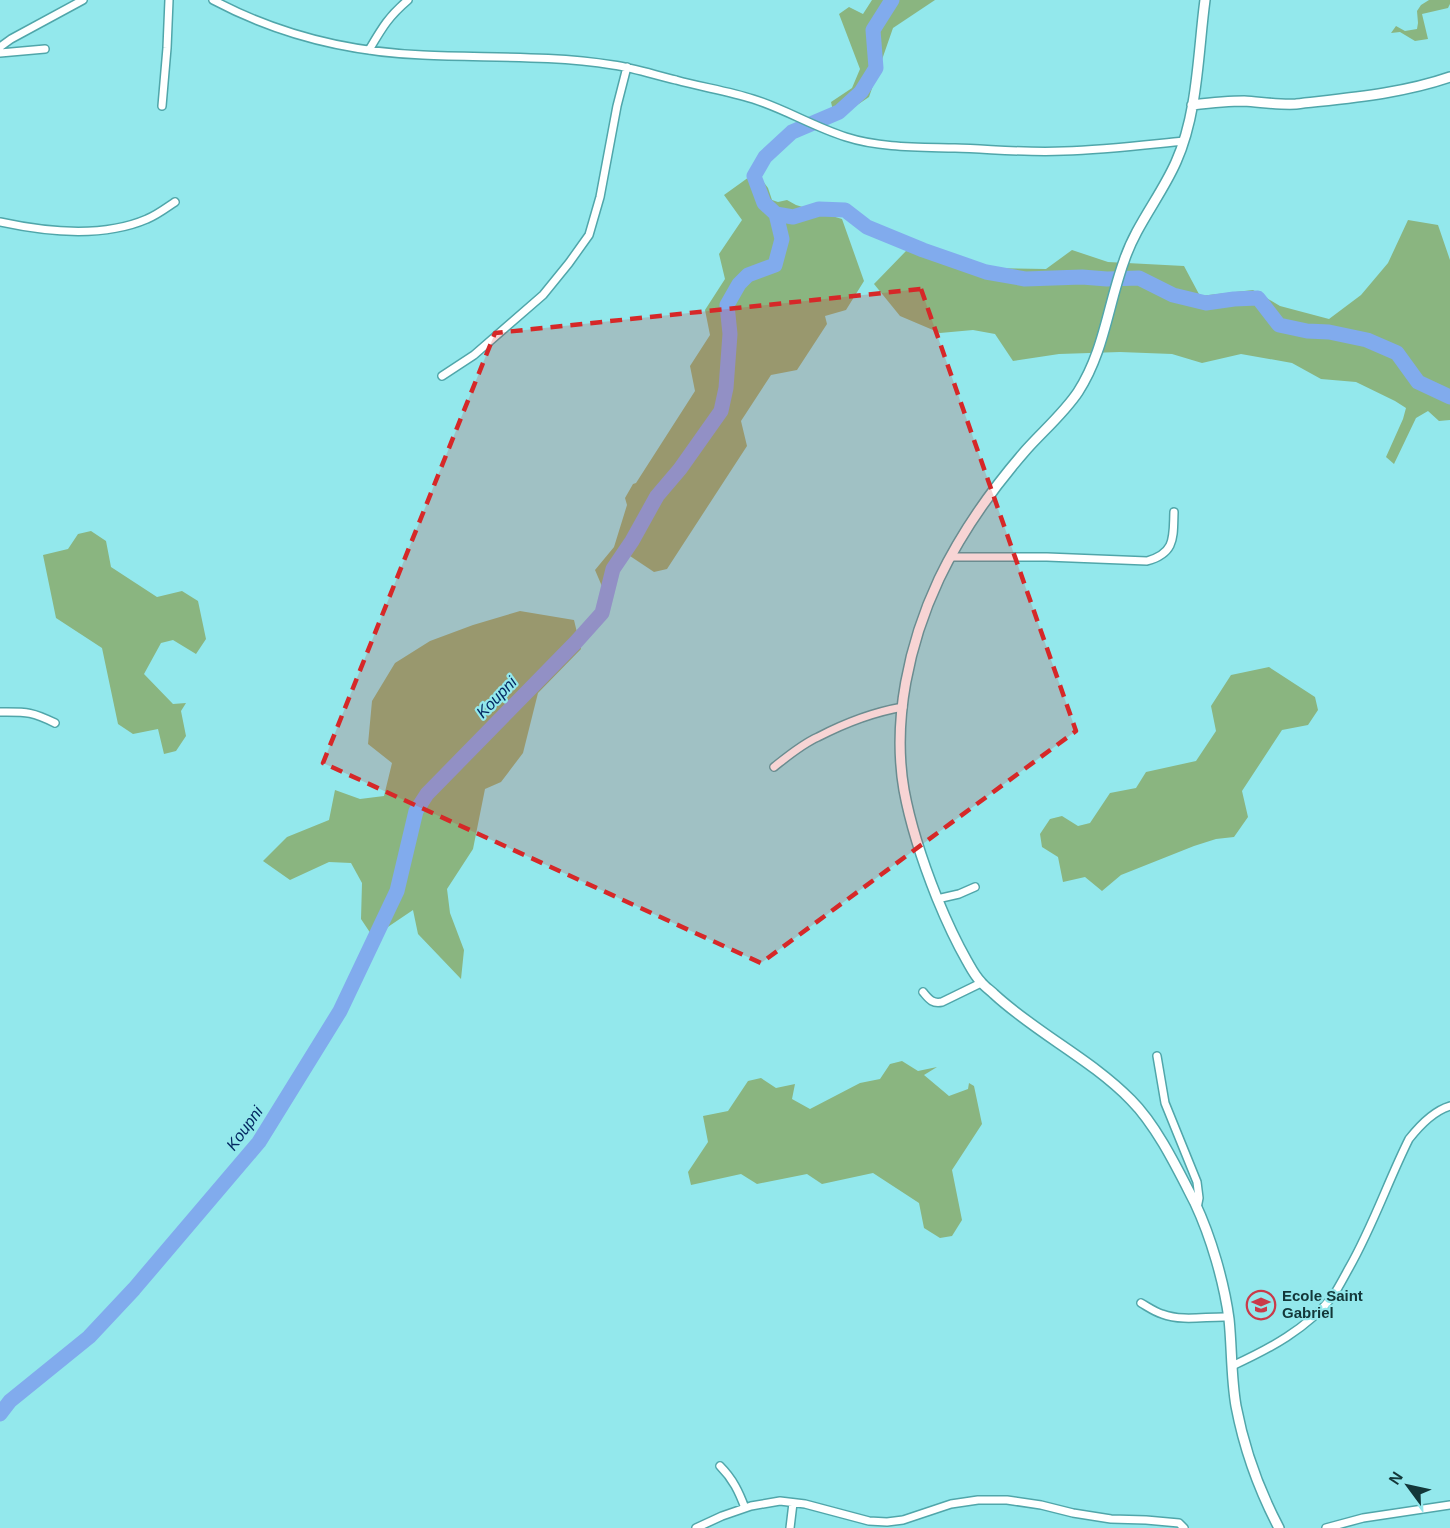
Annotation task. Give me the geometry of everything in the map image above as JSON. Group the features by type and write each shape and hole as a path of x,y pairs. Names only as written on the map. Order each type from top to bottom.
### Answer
{"main road":[{"path":"1205,0 1192,105 1177,160 1138,228 1122,266 1096,357 1086,378 1074,397 1007,473 970,524 928,603 910,663 901,726 901,758 904,788 925,871 947,924 981,983 1010,1010 1093,1068 1132,1101 1148,1121 1197,1208 1213,1252 1228,1317 1233,1384 1242,1434 1266,1502 1279,1528"},
{"path":"1192,105 1230,101 1296,104 1395,91 1450,77"}],"street":[{"path":"0,47 83,0"},
{"path":"162,106 169,0"},
{"path":"213,0 241,15 296,35 369,50 424,55 582,61 627,67 753,99 816,126 872,143 938,148 1064,152 1184,141"},
{"path":"369,50 392,13 408,0"},
{"path":"0,53 45,49"},
{"path":"442,376 474,355 543,295 589,235 600,197 617,106 627,67"},
{"path":"0,222 82,232 126,226 148,218 175,202"},
{"path":"951,557 1047,556 1147,561 1167,552 1173,541 1174,512"},
{"path":"774,767 816,737 884,710 903,707"},
{"path":"0,712 29,712 55,723"},
{"path":"937,899 959,894 975,887"},
{"path":"923,992 936,1003 981,983"},
{"path":"1157,1056 1165,1103 1197,1182 1199,1198 1197,1208"},
{"path":"1232,1366 1286,1337 1322,1308 1334,1294 1373,1223 1409,1139 1435,1113 1450,1106"},
{"path":"1141,1303 1160,1314 1175,1318 1228,1317"},
{"path":"720,1466 736,1485 745,1508"},
{"path":"696,1528 745,1508 780,1501 822,1508 869,1521 887,1522 903,1520 951,1504 978,1500 1007,1500 1112,1519 1179,1523 1184,1528"},
{"path":"790,1528 793,1503"},
{"path":"1331,1527 1363,1518 1450,1505"}],"highlighted area":[{"path":"921,289 1076,731 761,963 323,763 495,333"}],"green space":[{"path":"872,0 935,0 893,28 869,97 835,120 831,102 852,88 860,69 839,14 849,7 863,14"},
{"path":"1429,0 1450,0 1450,4 1448,8 1422,14 1428,39 1415,41 1400,32 1391,33 1396,26 1405,31 1417,29 1417,11"},
{"path":"756,172 768,188 772,200 778,202 787,200 842,219 864,281 846,310 825,316 827,324 797,370 771,375 741,421 747,446 667,569 654,572 630,556 604,591 595,570 614,547 627,505 625,498 695,391 690,366 710,335 705,310 725,279 719,254 742,220 724,195"},
{"path":"1408,220 1438,225 1450,260 1450,420 1439,421 1428,411 1416,418 1394,464 1386,457 1406,408 1356,382 1321,379 1292,363 1241,354 1202,363 1172,354 1120,352 1059,354 1013,361 995,334 973,330 940,333 900,316 874,284 906,251 958,256 985,268 1046,269 1072,250 1108,262 1184,266 1200,296 1253,290 1280,306 1329,319 1361,295 1388,263"},
{"path":"91,531 106,541 111,567 157,597 182,591 198,601 206,639 196,654 173,640 161,643 144,674 173,704 186,703 181,711 186,736 176,751 164,754 158,729 133,734 118,724 102,648 56,618 43,555 68,549 78,534"},
{"path":"520,611 574,620 581,649 538,693 523,753 501,782 485,789 473,849 447,889 450,913 464,950 461,979 418,934 413,910 373,937 361,919 362,883 351,863 329,862 290,880 263,861 287,837 329,820 335,790 360,799 384,796 392,763 368,744 372,701 395,663 430,641"},
{"path":"1269,667 1315,697 1318,710 1308,725 1282,730 1242,791 1248,817 1234,837 1216,839 1194,846 1121,875 1102,891 1085,877 1063,882 1058,857 1042,847 1040,834 1050,819 1062,816 1078,826 1090,823 1110,793 1136,788 1146,772 1196,761 1216,731 1211,706 1231,675"},
{"path":"902,1061 918,1071 937,1067 924,1075 949,1096 968,1089 969,1083 974,1086 982,1124 952,1170 962,1220 952,1236 940,1238 924,1228 919,1203 873,1173 822,1184 807,1174 757,1184 741,1174 691,1185 688,1172 708,1142 703,1116 728,1111 748,1081 761,1078 776,1088 795,1084 792,1099 810,1109 860,1083 880,1079 890,1064"}],"waterway":[{"name":"Koupni","path":"0,1414 10,1401 89,1337 134,1289 259,1142 340,1011 397,891 416,811 427,794 602,613 613,569 632,541 657,496 680,469 721,411 726,388 730,334 727,305 739,284 748,275 775,265 782,239 776,214 764,203 754,176 765,157 792,132 839,112 861,92 876,68 873,30 892,0"},
{"path":"776,214 793,217 819,209 845,210 867,227 923,250 986,272 1025,279 1139,278 1173,295 1206,303 1258,298 1279,325 1367,340 1397,353 1418,382 1450,397"}],"place":[{"name":"Ecole Saint Gabriel","path":"1261,1305"}]}
